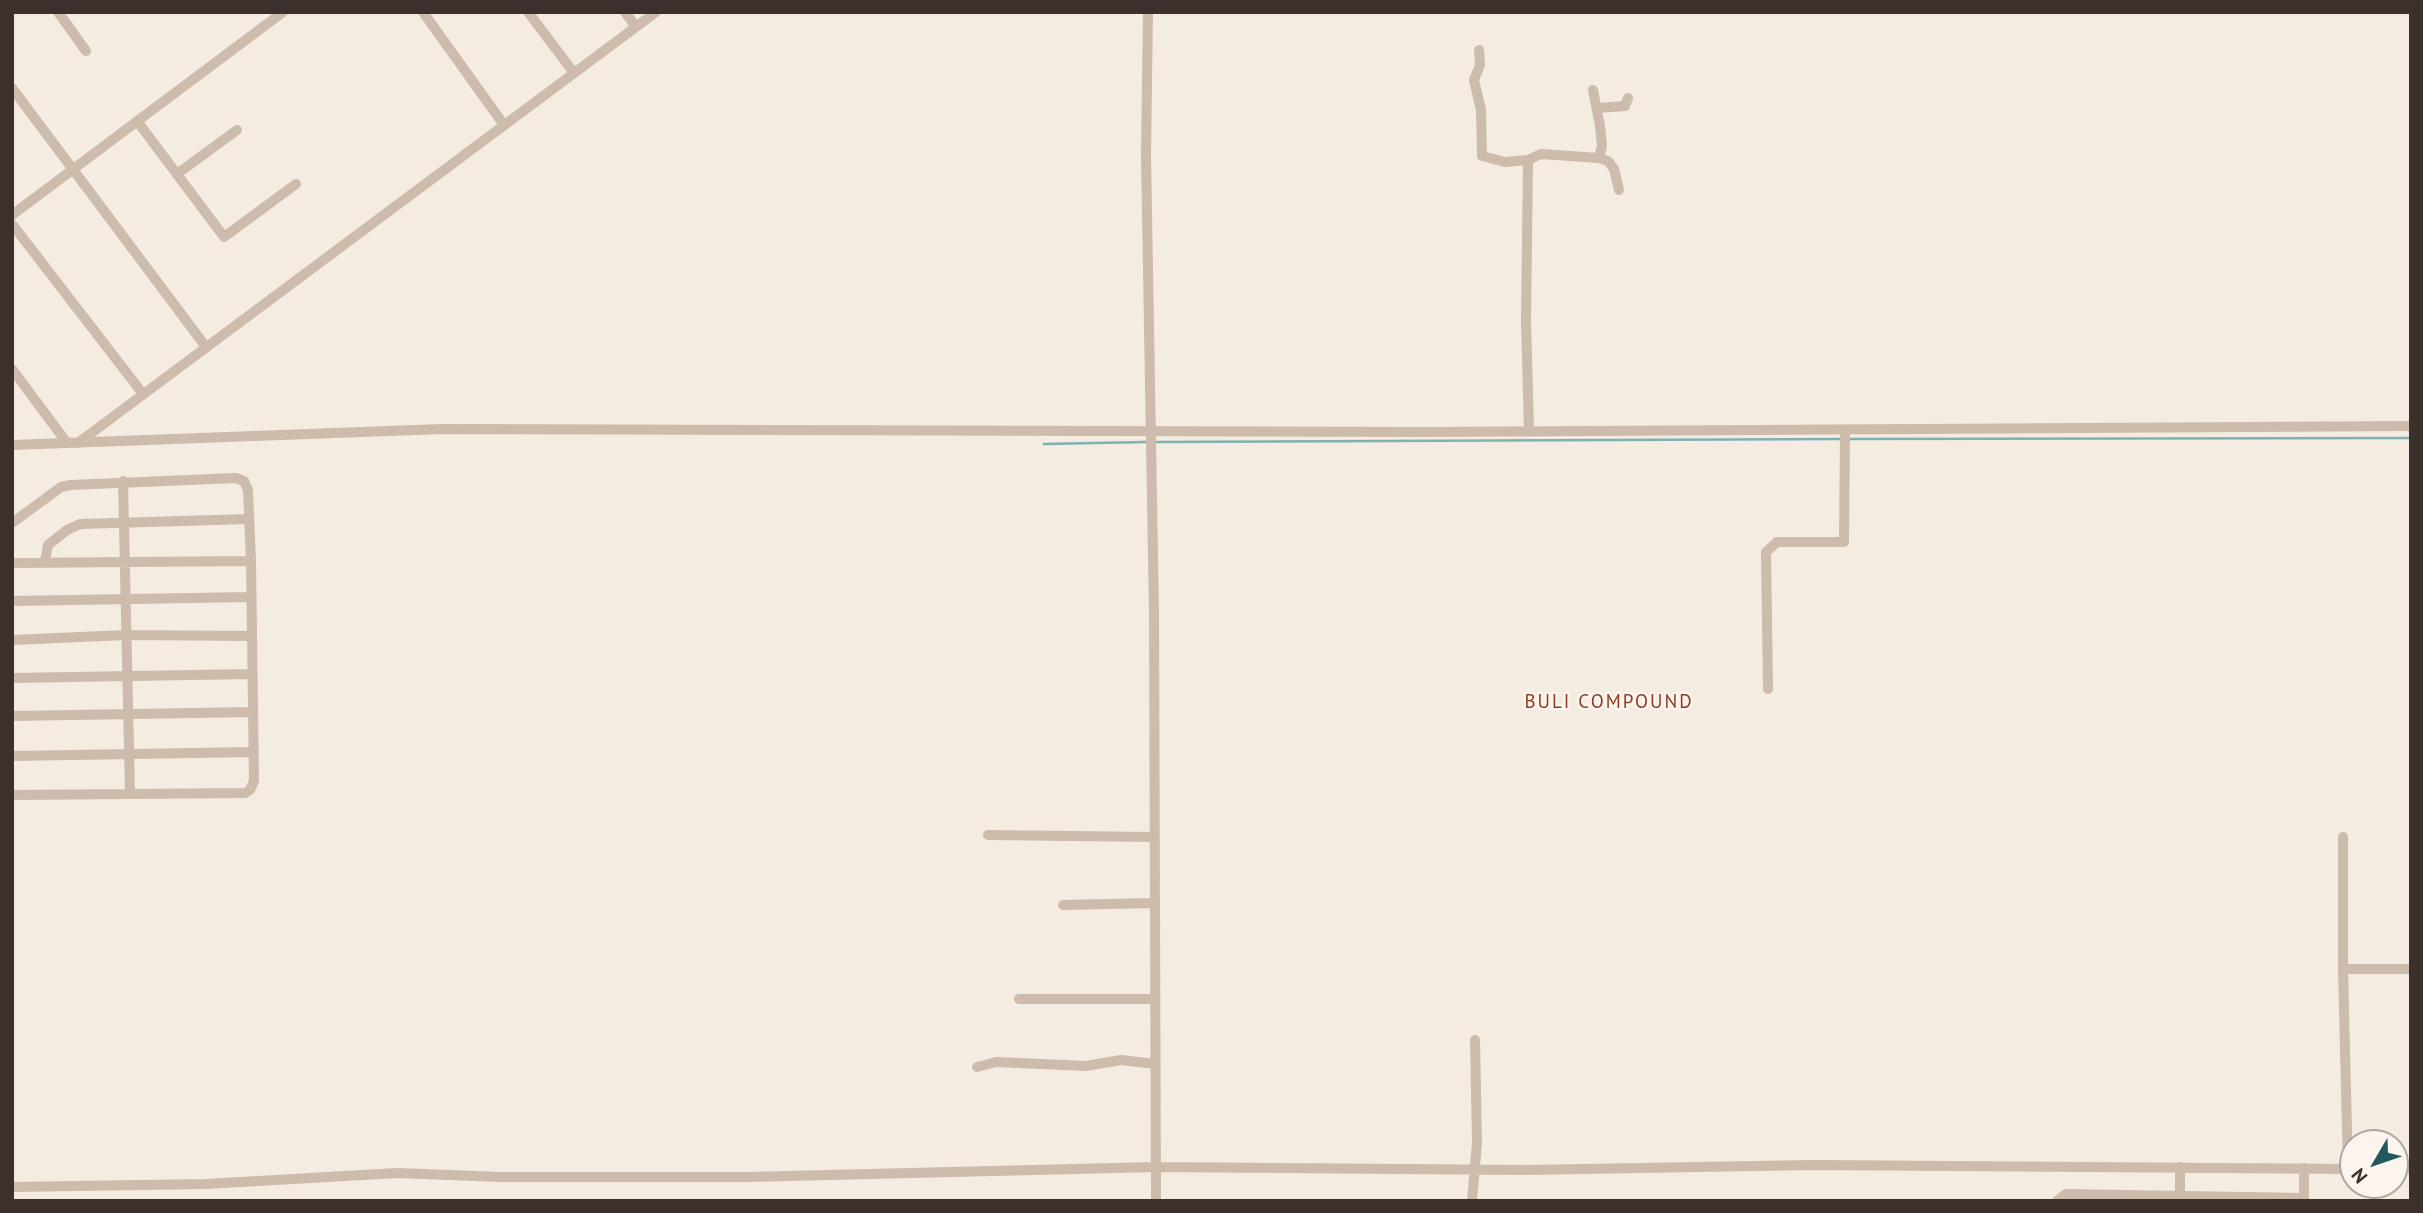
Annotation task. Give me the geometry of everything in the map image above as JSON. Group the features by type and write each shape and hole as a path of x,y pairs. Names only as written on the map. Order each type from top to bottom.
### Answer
{"street":[{"path":"58,12 86,51"},
{"path":"12,215 283,12"},
{"path":"423,12 504,125"},
{"path":"528,12 574,73"},
{"path":"625,12 636,27"},
{"path":"72,443 206,348 656,12"},
{"path":"1148,12 1146,155 1152,432 1156,1201"},
{"path":"1479,50 1480,65 1474,80 1481,110 1482,156 1505,162 1528,160 1541,155 1599,158 1608,161 1614,169 1619,190"},
{"path":"12,88 206,348"},
{"path":"1592,90 1602,146 1599,158"},
{"path":"1597,108 1625,106 1628,97"},
{"path":"137,121 224,237 296,184"},
{"path":"177,174 237,130"},
{"path":"1528,160 1526,320 1529,432"},
{"path":"12,224 143,394"},
{"path":"12,369 72,443"},
{"path":"12,444 442,429 1529,432 2411,426"},
{"path":"1768,689 1766,552 1770,545 1777,542 1844,542 1845,429"},
{"path":"12,523 61,487 123,481 241,479 248,490 254,781 248,792 12,795"},
{"path":"123,481 130,794"},
{"path":"45,562 48,545 72,527 124,522 249,519"},
{"path":"12,563 251,561"},
{"path":"12,601 251,597"},
{"path":"12,640 126,635 252,636"},
{"path":"12,678 252,674"},
{"path":"12,716 253,712"},
{"path":"12,757 253,752"},
{"path":"988,835 1153,837"},
{"path":"2343,836 2343,969 2349,1129"},
{"path":"1063,905 1153,903"},
{"path":"2343,969 2411,969"},
{"path":"1019,999 1154,999"},
{"path":"1472,1201 1477,1143 1475,1040"},
{"path":"978,1067 996,1062 1086,1066 1121,1060 1155,1064"},
{"path":"12,1187 206,1184 397,1174 733,1177 1156,1167 1473,1169 1814,1165 2052,1169 2339,1169"},
{"path":"2180,1167 2180,1198"},
{"path":"2057,1201 2066,1194 2101,1198 2304,1199 2304,1168"}],"waterway":[{"path":"1849,439 2411,438"},
{"path":"1157,442 1839,439"},
{"path":"1044,444 1146,442"}],"district":[{"name":"BULI COMPOUND","path":"1609,703"}]}
